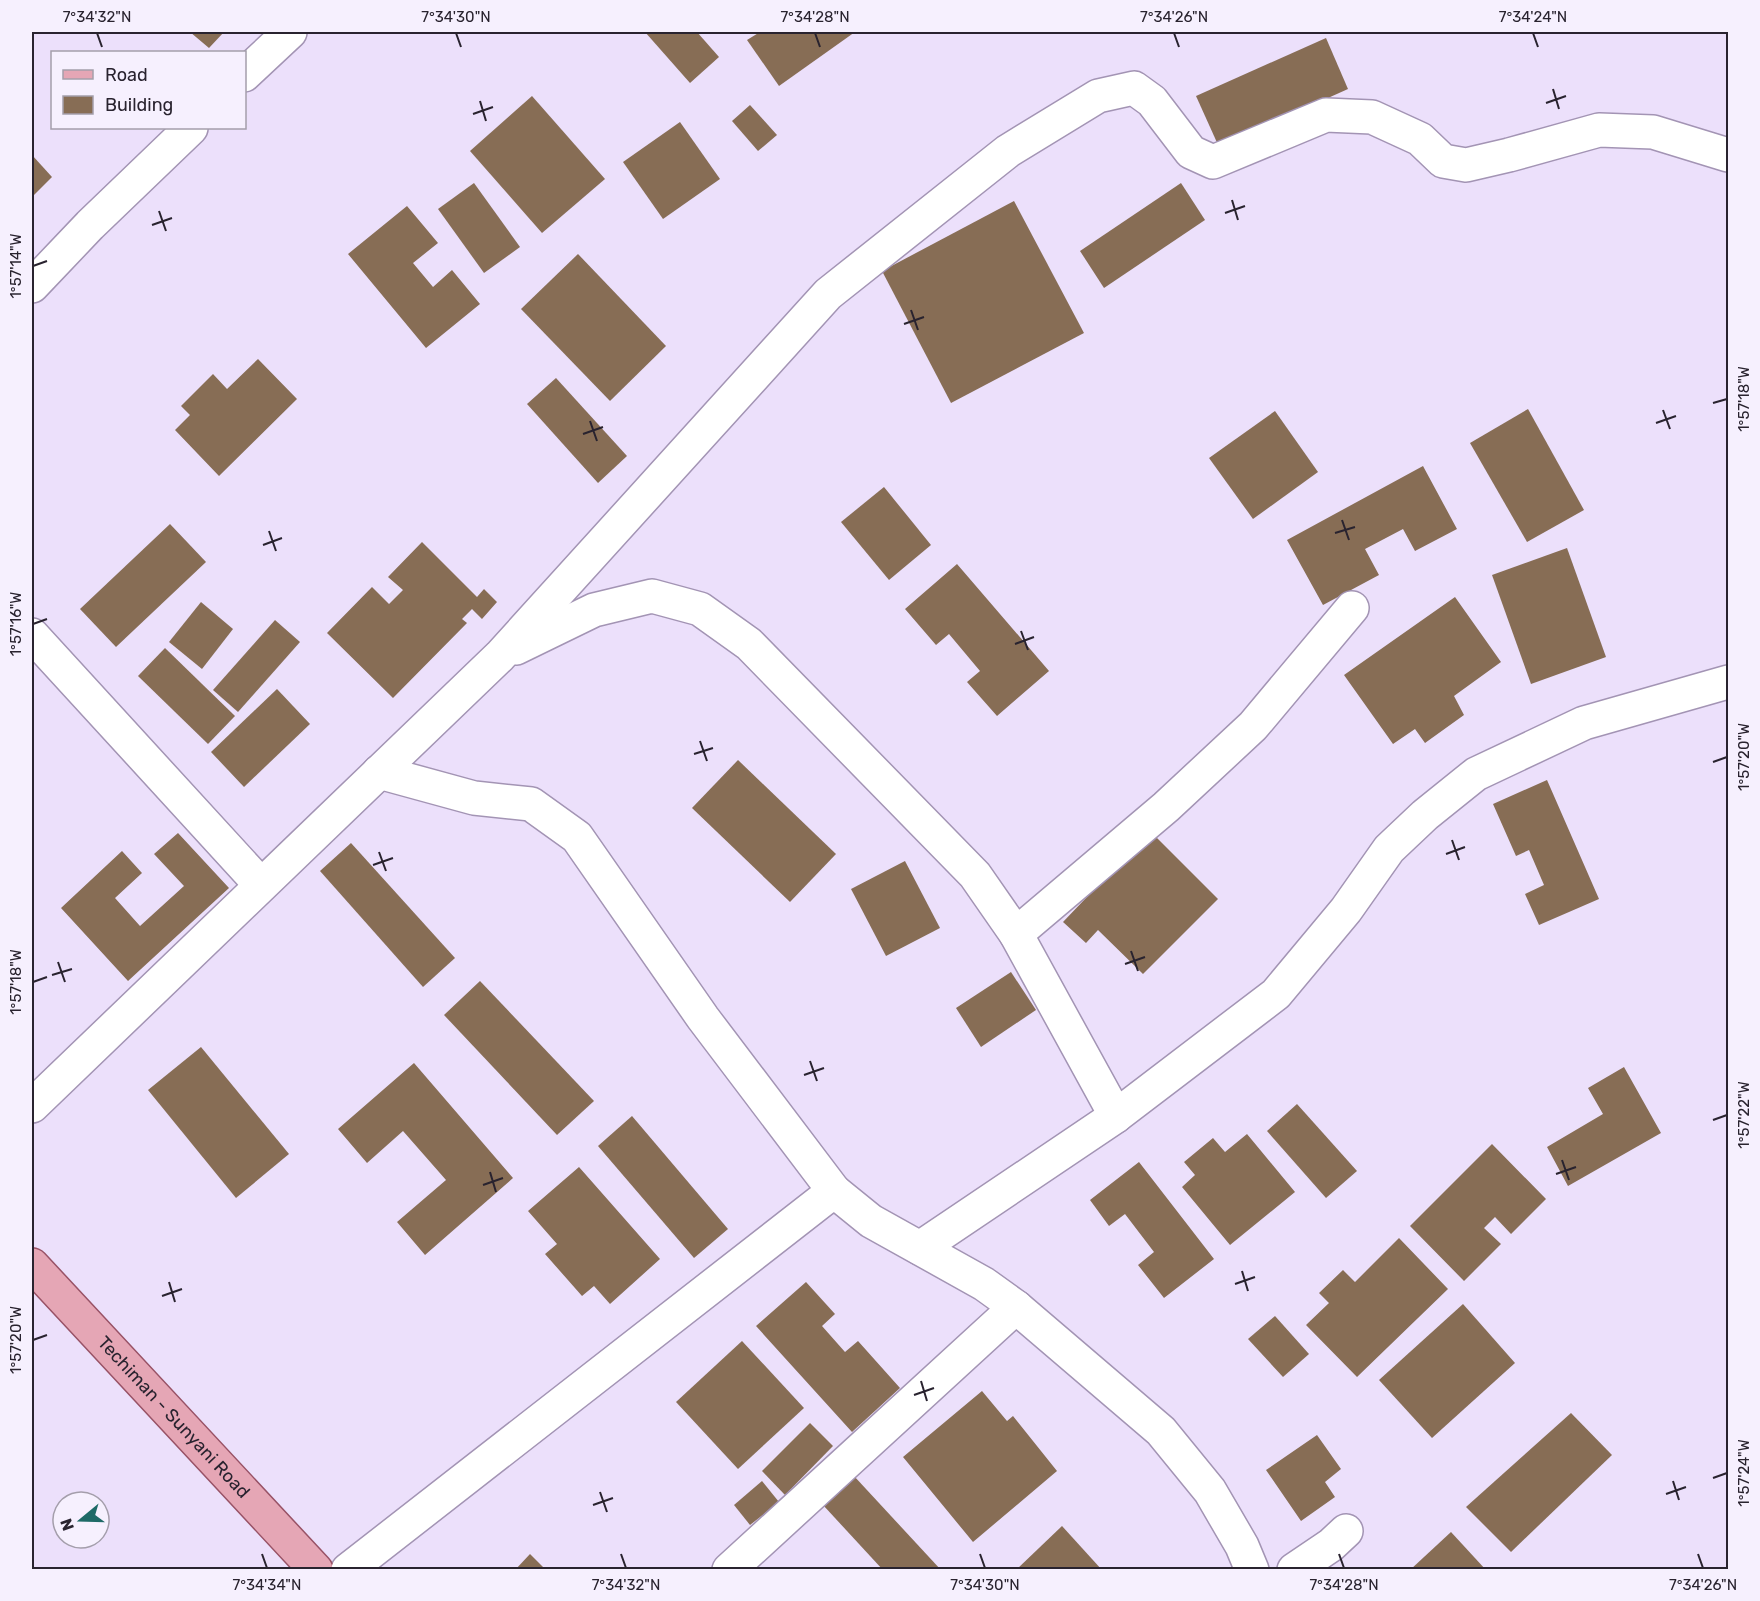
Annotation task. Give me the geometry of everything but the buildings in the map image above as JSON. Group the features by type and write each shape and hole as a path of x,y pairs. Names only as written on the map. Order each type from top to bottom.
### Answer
{"main road":[{"name":"Techiman - Sunyani Road","path":"32,1264 316,1569"}],"street":[{"path":"246,73 290,32"},
{"path":"32,1106 500,656 828,294 1008,150 1098,96 1134,88 1152,101 1191,152 1213,162 1326,115 1372,117 1420,139 1443,161 1466,165 1599,130 1653,132 1728,155"},
{"path":"32,286 90,225 189,129"},
{"path":"500,656 594,610 652,596 700,609 749,644 975,875 1016,934 1116,1116"},
{"path":"1016,934 1166,807 1253,726 1352,608"},
{"path":"32,635 261,885"},
{"path":"920,1248 1116,1116 1276,994 1346,910 1389,849 1425,815 1476,774 1584,723 1728,682"},
{"path":"379,772 474,798 531,804 577,837 703,1018 834,1191 870,1221 984,1284 1016,1307 1161,1431 1210,1491 1242,1546 1252,1569"},
{"path":"348,1569 834,1191"},
{"path":"729,1569 1016,1307"},
{"path":"1294,1569 1331,1545 1346,1531"}]}
